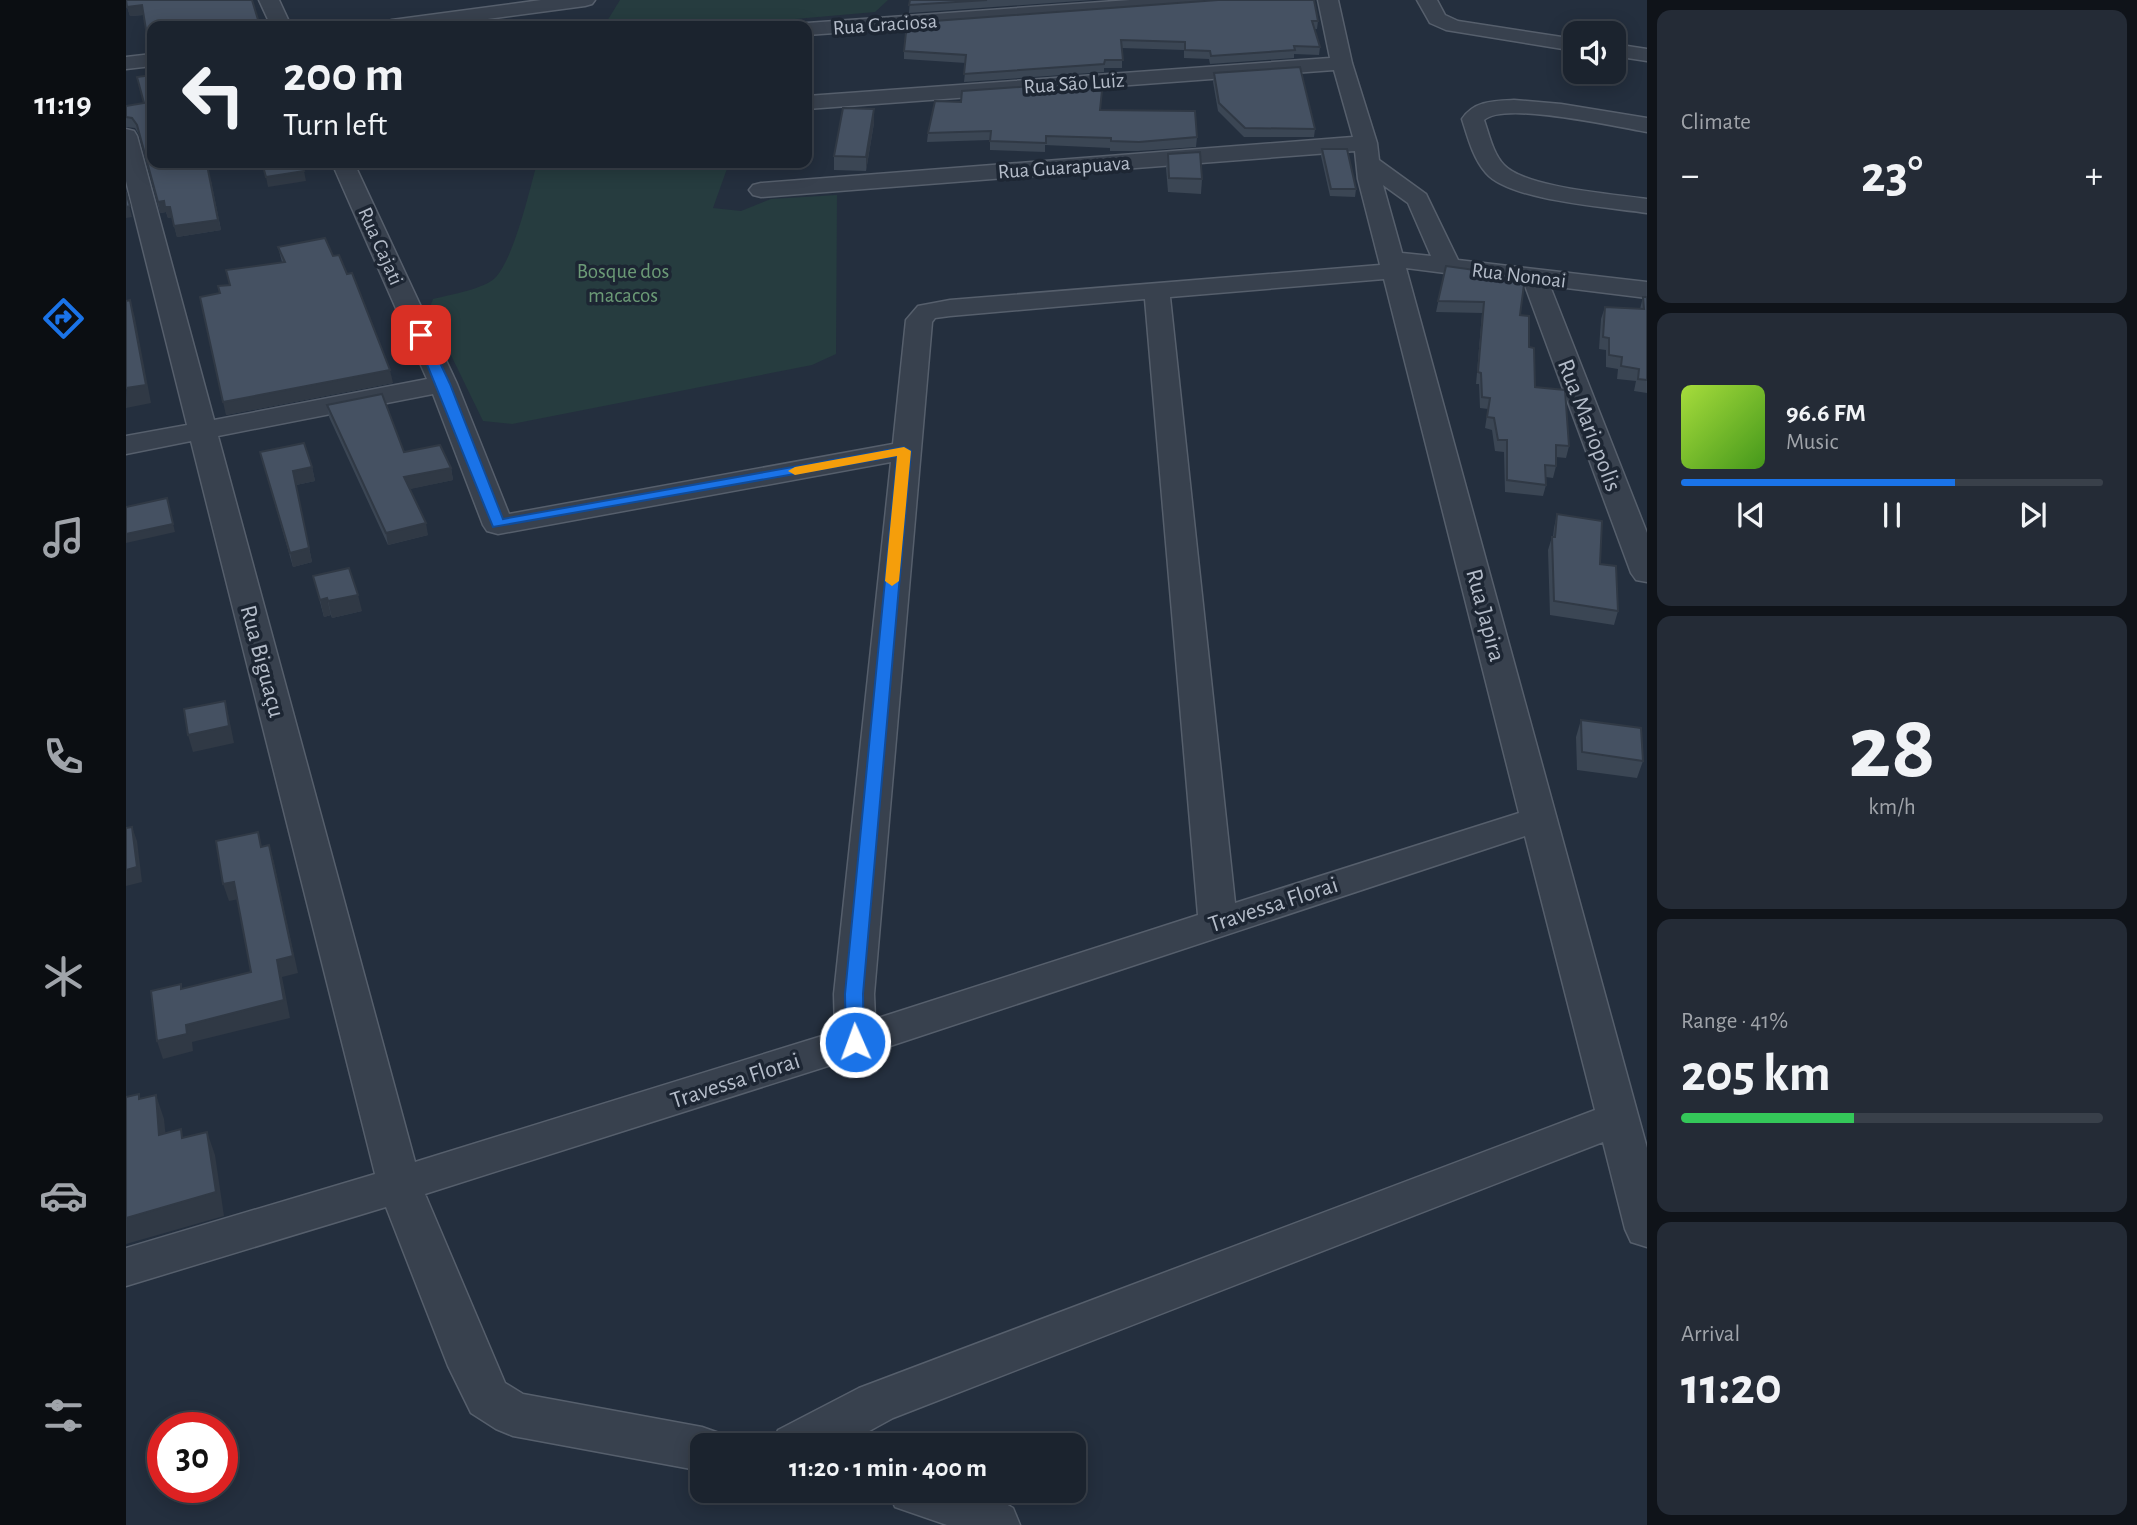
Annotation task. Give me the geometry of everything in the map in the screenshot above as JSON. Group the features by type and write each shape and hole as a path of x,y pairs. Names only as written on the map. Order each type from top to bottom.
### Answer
{"street":[{"path":"269,0 279,21"},
{"path":"436,0 447,19"},
{"path":"431,21 585,0"},
{"name":"Rua Graciosa","path":"812,29 1214,0"},
{"name":"Rua Japira","path":"1328,0 1393,265 1647,1229"},
{"path":"1427,0 1437,19 1453,26 1563,43"},
{"path":"1626,52 1647,55"},
{"path":"126,64 147,61"},
{"name":"Rua São Luiz","path":"812,103 1342,63"},
{"path":"1647,125 1524,107 1497,107 1480,111 1473,119 1496,173 1509,181 1526,187 1647,206"},
{"name":"Rua Biguaçu","path":"126,136 400,1187 472,1366 488,1398 513,1414 690,1447"},
{"path":"1367,153 1418,199 1448,266"},
{"name":"Rua Guarapuava","path":"765,168 761,193 1367,153"},
{"name":"Rua Cajati","path":"344,168 443,384 498,524 904,451"},
{"name":"Rua Nonoai","path":"904,451 919,320 927,312 1157,292 1393,265 1448,266 1647,290"},
{"name":"Rua Mariopolis","path":"1534,276 1647,573"},
{"path":"1157,292 1218,922"},
{"path":"126,445 443,384"},
{"path":"855,1042 854,994 904,451"},
{"name":"Travessa Florai","path":"126,1267 400,1187 1540,819"},
{"path":"819,1433 876,1403 1617,1119"},
{"path":"951,1503 964,1507 995,1525"}],"green space":[{"path":"620,0 888,0 875,12 790,21 607,21"},
{"name":"Bosque dos macacos","path":"536,168 727,168 713,208 741,211 771,199 837,195 836,354 812,365 512,424 483,421 429,310 433,299 475,288 496,277 509,254"}],"building":[{"path":"126,0 252,0 258,21 147,21 147,36 142,5 127,7"},
{"path":"910,0 987,0 909,5"},
{"path":"1218,0 1314,0 1318,21 1312,21 1320,47 1294,46 1295,50 1211,56 1210,51 1185,50 1185,42 1121,40 1123,60 1105,60 1104,64 964,74 966,55 904,51 907,23"},
{"path":"1300,67 1315,129 1245,128 1219,103 1214,73"},
{"path":"147,76 147,162 137,125 132,118 126,117 126,106 144,103 137,77"},
{"path":"1103,81 1100,110 1195,111 1197,137 1139,142 1111,141 1111,138 1046,136 1046,143 990,141 991,131 928,133 935,101 961,102 962,91"},
{"path":"843,108 874,109 866,157 834,156"},
{"path":"1322,149 1347,149 1356,189 1331,189"},
{"path":"1200,152 1202,179 1169,178 1168,154"},
{"path":"149,168 207,168 218,220 174,226 170,207 165,207 164,201 158,202"},
{"path":"263,168 303,168 304,171 266,177"},
{"path":"325,238 333,256 339,255 347,274 352,273 390,370 223,402 200,297 220,293 218,286 230,285 226,270 285,262 278,247"},
{"path":"1446,266 1525,277 1520,315 1529,316 1529,347 1534,348 1535,387 1565,390 1569,446 1556,445 1556,466 1545,465 1546,485 1507,480 1507,440 1498,440 1494,418 1487,417 1490,398 1482,397 1481,373 1478,372 1484,302 1438,301"},
{"path":"1643,297 1647,297 1647,380 1638,379 1639,369 1621,366 1622,357 1609,355 1609,338 1603,337 1605,307 1644,309"},
{"path":"130,300 146,385 126,388 126,301"},
{"path":"382,394 404,452 440,445 451,468 404,477 426,523 386,533 327,405"},
{"path":"304,443 312,467 293,471 309,548 290,553 260,452"},
{"path":"167,498 173,524 126,534 126,507"},
{"path":"1557,514 1602,521 1600,564 1616,566 1618,611 1554,601 1552,537 1555,537"},
{"path":"349,568 358,595 320,600 313,576"},
{"path":"225,701 229,726 188,735 184,709"},
{"path":"1581,720 1641,728 1643,761 1582,752"},
{"path":"132,827 137,867 126,870 126,828"},
{"path":"258,832 261,847 269,845 293,956 277,960 284,1000 186,1025 187,1034 157,1041 151,991 181,984 181,989 251,972 234,882 223,884 216,841"},
{"path":"139,1094 139,1099 156,1095 159,1135 181,1129 182,1138 207,1132 216,1192 126,1218 126,1097"}],"slow traffic":[{"path":"795,471 904,451 892,581"}],"route":[{"path":"421,335 498,524 904,451 854,994 855,1042"}]}
